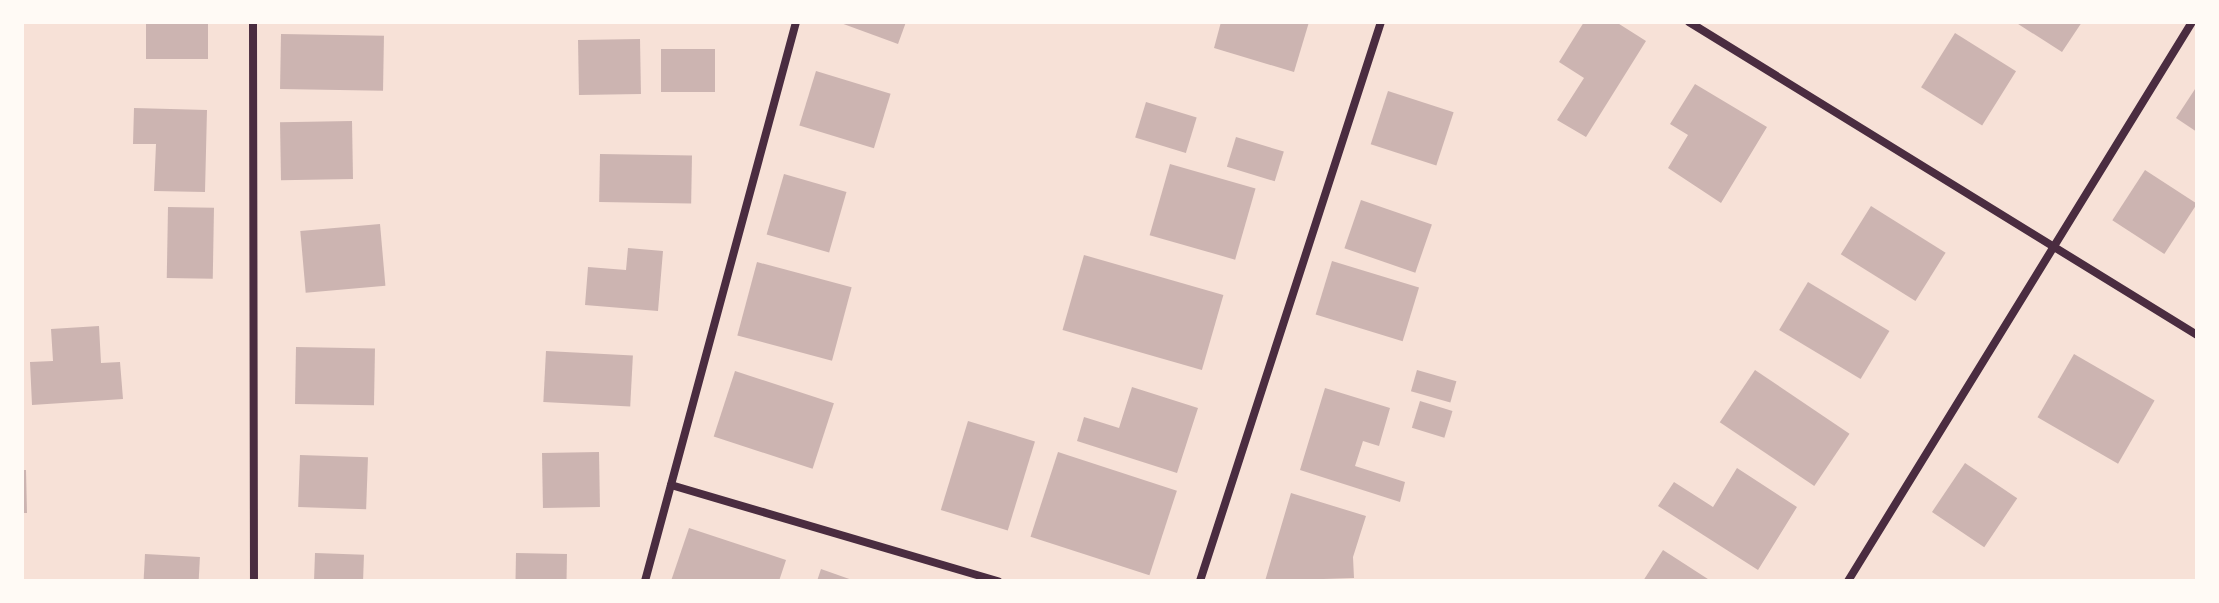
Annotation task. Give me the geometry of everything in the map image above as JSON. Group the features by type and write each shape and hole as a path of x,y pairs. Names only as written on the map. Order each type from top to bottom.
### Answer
{"street":[{"path":"253,22 254,581"},
{"path":"645,581 796,22"},
{"path":"1200,581 1381,22"},
{"path":"1689,22 2197,335"},
{"path":"1848,581 2192,22"},
{"path":"671,485 998,581"}],"building":[{"path":"146,22 208,22 208,59 146,59"},
{"path":"838,22 906,22 898,44"},
{"path":"1221,22 1309,22 1294,72 1214,48"},
{"path":"1584,22 1616,22 1646,41 1586,137 1557,120 1584,78 1559,62"},
{"path":"2015,22 2082,22 2062,52"},
{"path":"1955,33 2016,71 1982,125 1921,87"},
{"path":"281,34 384,36 383,91 280,89"},
{"path":"640,39 641,94 579,95 578,40"},
{"path":"661,49 715,49 715,92 661,92"},
{"path":"816,71 891,94 874,148 799,126"},
{"path":"1695,84 1767,127 1721,203 1668,168 1688,135 1670,124"},
{"path":"2197,86 2197,132 2176,118"},
{"path":"1388,91 1454,112 1436,166 1371,144"},
{"path":"1146,102 1197,117 1186,153 1135,137"},
{"path":"134,108 207,110 205,192 154,191 156,144 133,144"},
{"path":"352,121 353,179 281,180 280,122"},
{"path":"1236,137 1284,152 1275,181 1227,167"},
{"path":"600,154 692,156 691,204 599,202"},
{"path":"1170,164 1256,189 1235,260 1150,235"},
{"path":"2145,170 2197,204 2164,254 2112,220"},
{"path":"784,174 846,192 829,252 767,235"},
{"path":"1361,200 1432,224 1415,273 1344,248"},
{"path":"1871,206 1946,253 1915,301 1841,254"},
{"path":"168,207 214,208 213,279 167,278"},
{"path":"380,224 385,286 306,293 300,231"},
{"path":"628,248 663,251 658,311 585,305 588,267 626,270"},
{"path":"1084,255 1223,295 1202,370 1063,330"},
{"path":"1332,261 1419,288 1403,341 1316,315"},
{"path":"757,262 852,287 832,361 737,335"},
{"path":"1808,282 1889,331 1861,379 1779,330"},
{"path":"99,326 101,363 120,362 123,399 32,405 30,362 53,361 51,329"},
{"path":"296,347 375,348 374,405 295,404"},
{"path":"546,351 633,356 630,406 543,402"},
{"path":"2074,354 2155,401 2118,464 2038,417"},
{"path":"1417,370 1456,381 1450,402 1411,391"},
{"path":"1755,370 1850,434 1814,486 1720,422"},
{"path":"735,371 834,403 813,469 714,437"},
{"path":"1132,387 1198,408 1177,473 1077,441 1084,417 1119,428"},
{"path":"1325,388 1390,408 1379,446 1363,441 1355,466 1405,482 1400,502 1300,470"},
{"path":"1420,401 1453,411 1444,438 1412,428"},
{"path":"968,421 1035,441 1008,530 941,510"},
{"path":"599,452 600,507 543,508 542,453"},
{"path":"1058,452 1177,491 1149,575 1030,537"},
{"path":"300,455 368,457 366,509 298,507"},
{"path":"1965,463 2017,498 1984,547 1932,512"},
{"path":"1737,468 1797,507 1758,570 1658,506 1674,482 1713,507"},
{"path":"22,470 26,470 27,513 22,513"},
{"path":"1291,493 1366,516 1353,557 1354,578 1265,581"},
{"path":"689,528 786,560 779,581 671,581"},
{"path":"1663,550 1711,581 1643,581"},
{"path":"315,553 364,555 363,581 314,581"},
{"path":"516,553 567,554 567,581 516,581"},
{"path":"145,554 200,557 199,581 144,581"},
{"path":"821,569 855,581 817,581"}]}
